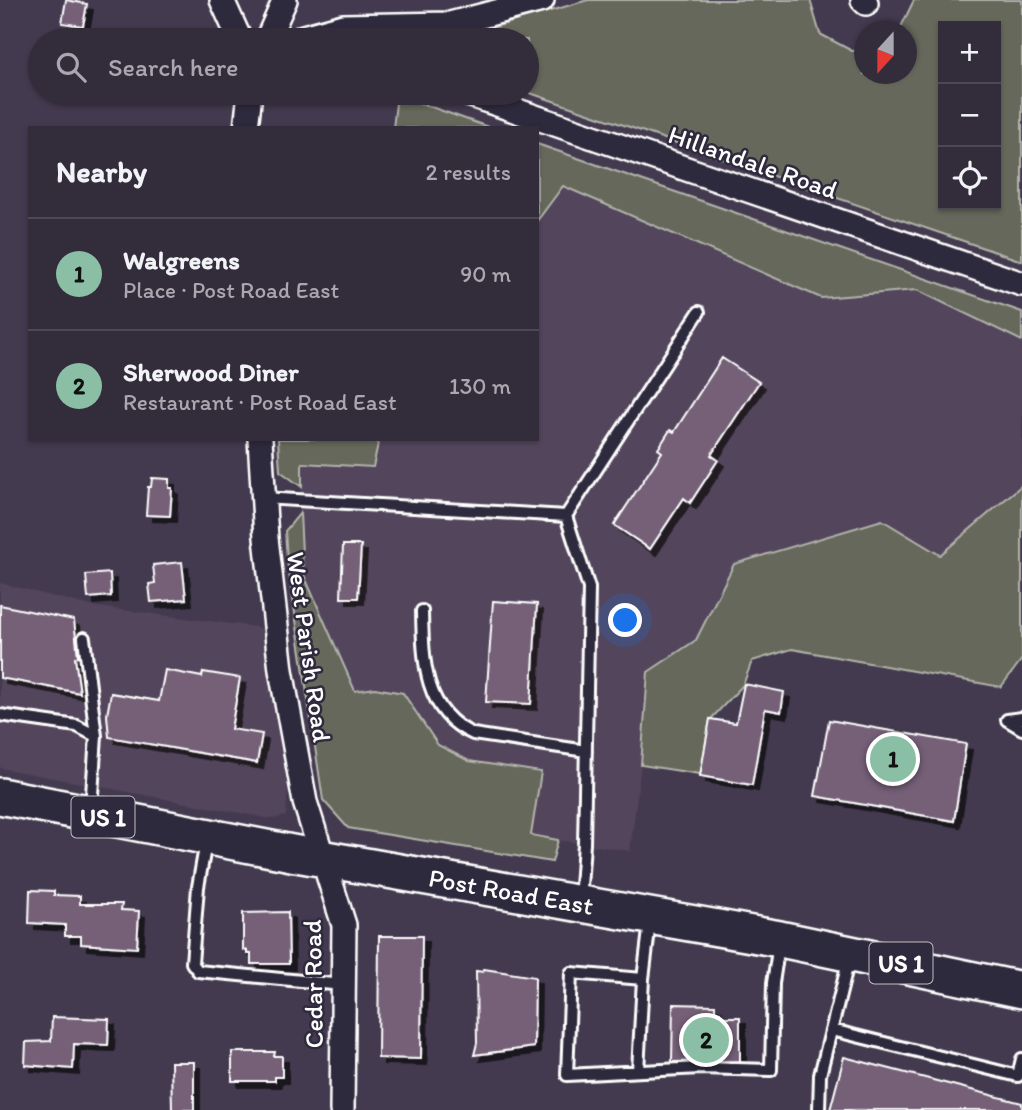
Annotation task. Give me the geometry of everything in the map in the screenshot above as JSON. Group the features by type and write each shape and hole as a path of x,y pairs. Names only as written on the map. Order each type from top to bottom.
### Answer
{"main road":[{"name":"Post Road East","path":"0,796 325,859 850,952 1022,990"}],"street":[{"path":"222,0 235,28"},
{"path":"337,28 450,24 542,0"},
{"path":"272,28 281,2"},
{"path":"246,126 249,105"},
{"name":"Hillandale Road","path":"500,105 1022,284"},
{"name":"West Parish Road","path":"260,441 265,538 286,694 305,802 325,859"},
{"name":"Cedar Road","path":"325,859 344,925 342,1110"}],"lane":[{"path":"566,516 699,312"},
{"path":"263,498 566,516"},
{"path":"566,516 589,588 584,844 579,904"},
{"path":"422,611 423,657 430,687 442,712 458,728 473,734 586,751"},
{"path":"84,638 96,736 91,815"},
{"path":"0,715 77,726 96,736"},
{"path":"1022,718 1007,720 1022,729"},
{"path":"207,837 198,887 192,963 198,971 343,985"},
{"path":"638,1071 643,979 651,915"},
{"path":"643,979 570,973 567,1075 700,1068 771,1070 773,983 780,939"},
{"path":"818,1110 820,1075 850,952"},
{"path":"832,1030 1020,1077 1022,1059"}],"shaded area":[{"path":"563,186 821,298 917,290 1022,341 1022,485 940,555 882,520 734,564 696,640 648,671 641,765 630,851 531,836 540,772 469,761 438,745 403,693 375,688 355,691 303,573 300,513 302,463 373,467 379,441 539,441 539,218"},
{"path":"0,583 91,606 263,628 288,785 286,816 272,819 0,768"}],"green space":[{"path":"588,0 810,0 820,34 854,51 854,84 917,84 917,21 904,21 914,0 1022,0 1022,261 539,96 539,28 491,28"},
{"path":"396,105 425,105 485,126 393,126"},
{"path":"539,145 1022,312 1022,341 917,290 821,298 563,186 539,218"},
{"path":"278,441 379,441 373,467 302,463 302,487 280,471"},
{"path":"1022,485 1022,659 1001,687 792,649 752,661 743,685 710,720 700,774 641,765 648,672 696,640 734,564 882,520 940,555"},
{"path":"300,513 303,573 355,691 375,688 403,693 438,745 469,761 541,772 531,835 558,840 552,862 348,828 323,800 287,560 285,531"}],"building":[{"path":"66,0 87,4 83,26 62,23"},
{"path":"722,358 759,382 711,455 718,460 690,503 684,498 650,549 614,525 662,452 658,449 670,430 674,432"},
{"path":"152,478 169,479 169,488 172,488 170,516 146,515 148,487 151,487"},
{"path":"343,545 361,545 358,598 341,598"},
{"path":"182,562 186,599 151,602 149,584 155,583 153,565"},
{"path":"110,573 111,596 88,598 86,575"},
{"path":"493,601 537,604 531,704 486,702"},
{"path":"0,605 74,620 78,657 75,658 80,693 0,678"},
{"path":"165,670 202,677 203,672 240,678 231,729 262,734 257,763 109,737 107,715 111,693 159,701"},
{"path":"744,684 784,692 781,712 765,709 752,785 700,776 710,719 736,723"},
{"path":"829,720 966,744 954,821 815,796"},
{"path":"30,890 54,891 54,895 80,896 80,904 122,904 121,910 139,911 137,948 81,944 81,936 65,936 65,925 29,923"},
{"path":"288,912 289,964 251,964 251,954 243,950 243,913"},
{"path":"379,936 422,936 421,1059 378,1058"},
{"path":"484,969 535,977 534,1047 474,1055 477,1043 476,971 483,972"},
{"path":"673,1004 715,1005 715,1012 720,1012 720,1017 740,1017 740,1061 672,1062"},
{"path":"52,1017 109,1019 108,1045 74,1044 73,1069 25,1065 26,1042 51,1041"},
{"path":"232,1052 275,1052 274,1056 282,1056 282,1077 275,1077 275,1081 232,1081"},
{"path":"844,1057 1022,1103 1022,1110 830,1110"},
{"path":"171,1062 194,1062 194,1110 172,1110"}],"place":[{"name":"Walgreens","path":"893,759"},
{"name":"Sherwood Diner","path":"706,1040"}]}
